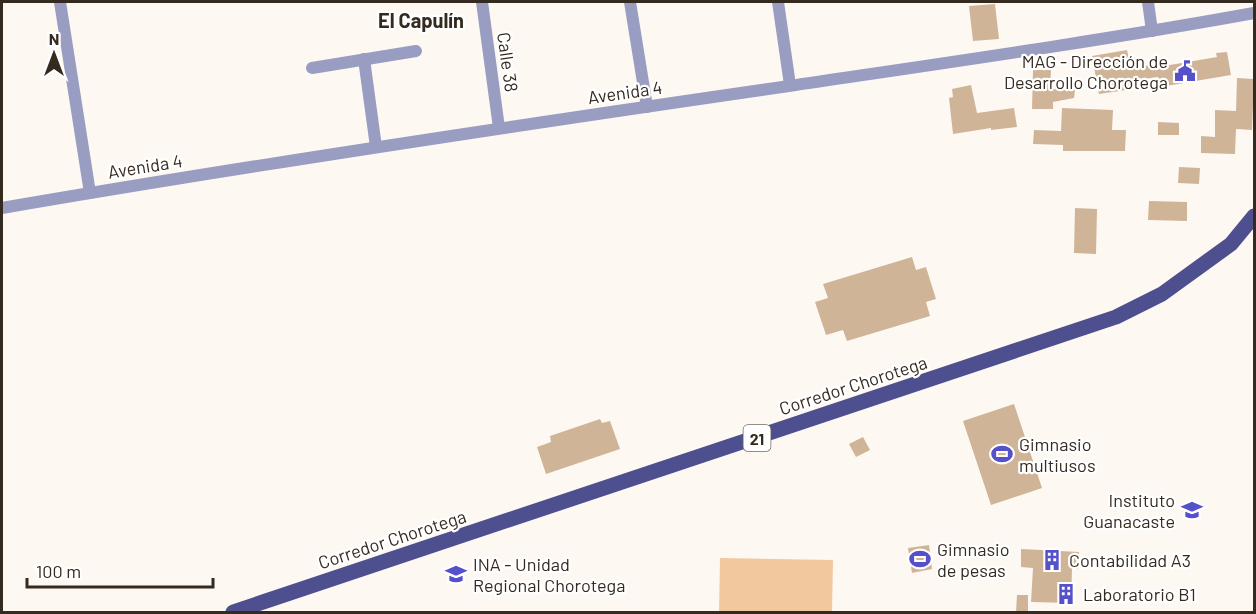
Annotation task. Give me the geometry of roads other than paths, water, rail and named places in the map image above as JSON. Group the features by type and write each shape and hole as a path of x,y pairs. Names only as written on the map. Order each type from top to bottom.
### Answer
{"main road":[{"name":"Corredor Chorotega","path":"233,612 1116,317 1162,294 1231,244 1254,216"}],"street":[{"path":"60,2 90,193"},
{"name":"Calle 38","path":"482,2 499,128"},
{"path":"630,2 647,107"},
{"path":"778,2 790,86"},
{"path":"1148,2 1152,31"},
{"name":"Avenida 4","path":"2,208 376,147 911,69 1254,13"},
{"path":"312,68 416,51"},
{"path":"364,59 376,147"}],"place":[{"name":"MAG - Dirección de Desarrollo Chorotega","path":"1185,71"},
{"name":"Gimnasio multiusos","path":"1002,454"},
{"name":"Instituto Guanacaste","path":"1192,510"},
{"name":"Gimnasio de pesas","path":"920,559"},
{"name":"Contabilidad A3","path":"1052,560"},
{"name":"INA - Unidad Regional Chorotega","path":"456,574"},
{"name":"Laboratorio B1","path":"1066,594"}],"district":[{"name":"El Capulín","path":"421,20"}]}
